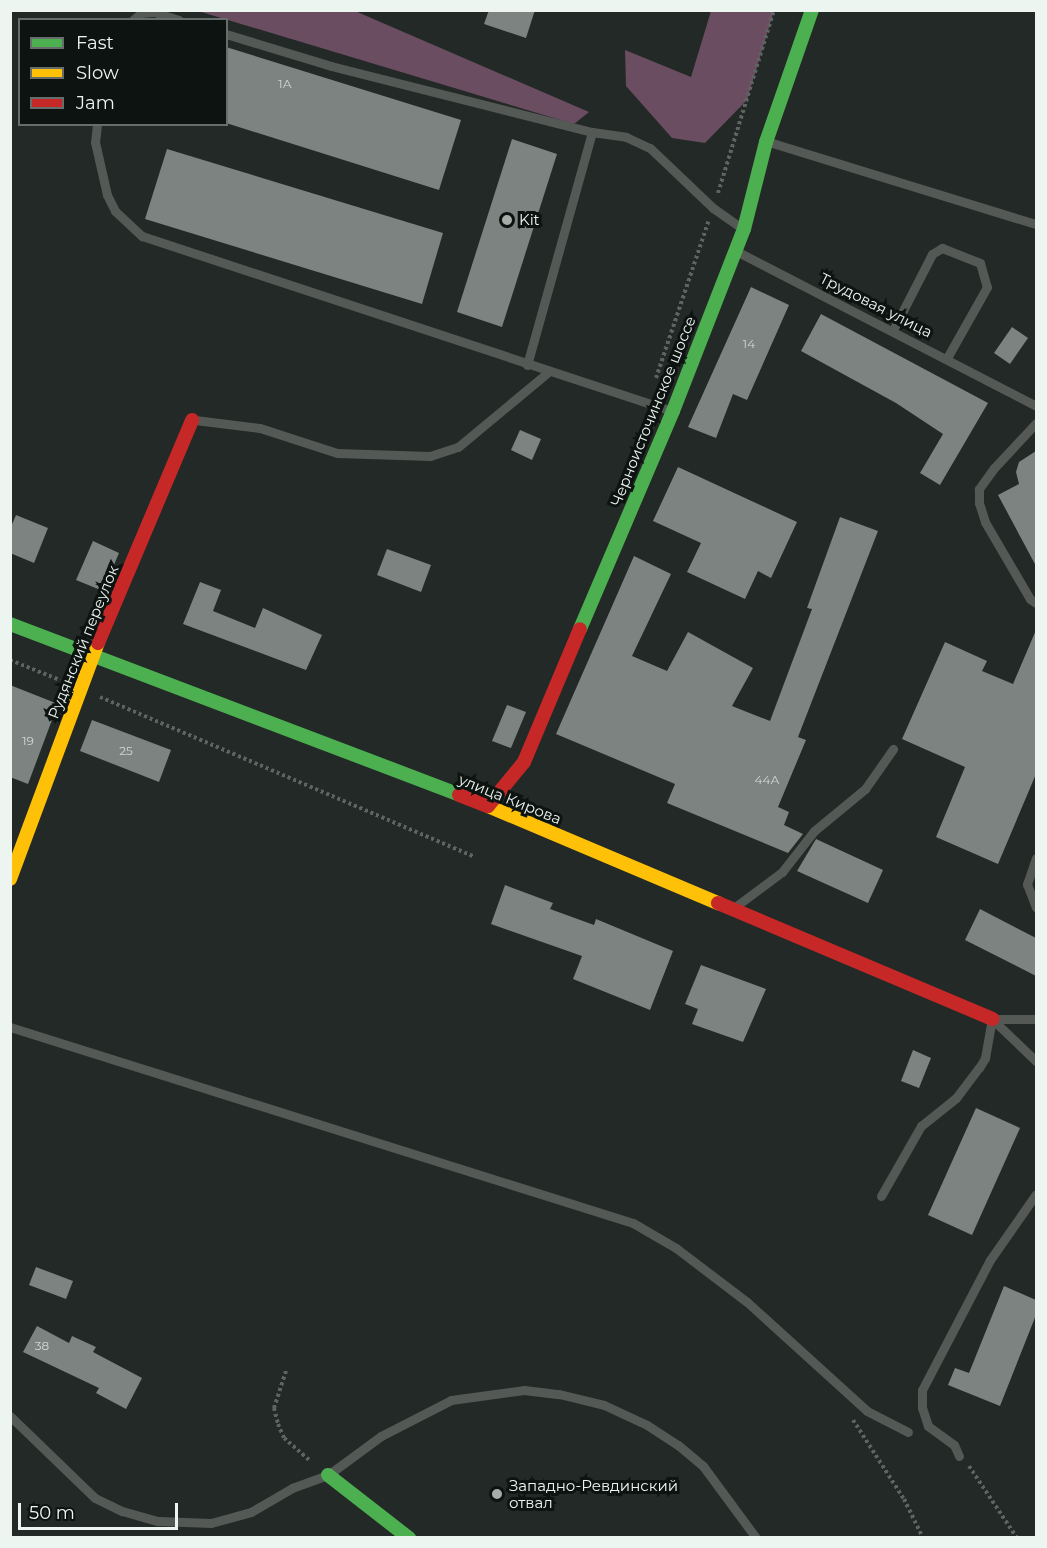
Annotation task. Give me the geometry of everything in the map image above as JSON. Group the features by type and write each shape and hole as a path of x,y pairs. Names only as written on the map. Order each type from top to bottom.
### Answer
{"main road":[{"name":"Черноисточинское шоссе","path":"488,806 524,762 673,411 744,229 766,142 812,10"},
{"name":"Рудянский переулок","path":"10,879 92,657 192,420"},
{"name":"улица Кирова","path":"10,624 488,806 992,1019"},
{"path":"328,1474 409,1538"}],"lane":[{"path":"135,18 141,13 154,12 174,18"},
{"path":"228,35 331,66 592,132 626,137 650,148 713,208 744,229"},
{"path":"97,126 95,142 107,195 115,211 142,236 547,373 673,411"},
{"path":"527,365 592,132"},
{"path":"766,142 1036,224"},
{"path":"893,330 932,254 942,248 980,263 987,287 947,358"},
{"name":"Трудовая улица","path":"735,251 893,330 1036,406"},
{"path":"192,420 260,428 337,453 430,456 458,447 547,373"},
{"path":"1036,423 994,468 979,489 979,503 985,522 1030,599 1036,603"},
{"path":"732,910 782,873 813,831 865,789 893,749"},
{"path":"1036,858 1027,884 1036,907"},
{"path":"992,1019 1036,1019"},
{"path":"992,1019 1036,1061"},
{"path":"880,1196 921,1126 956,1098 979,1068 985,1058 992,1019"},
{"path":"10,1028 633,1223 676,1248 747,1302 867,1411 908,1432"},
{"path":"959,1456 954,1445 928,1426 922,1408 922,1390 990,1260 1036,1194"},
{"path":"10,1416 95,1498 122,1511 158,1521 211,1523 251,1512 292,1488 328,1474 381,1436 451,1400 524,1390 559,1394 604,1405 647,1425 678,1445 710,1474 756,1538"}],"path":[{"path":"648,404 713,208 774,10"},
{"path":"10,660 81,688 475,857"},
{"path":"286,1371 274,1408 278,1424 285,1438 328,1474"},
{"path":"849,1415 904,1499 923,1538"},
{"path":"959,1456 976,1473 1017,1538"}],"shaded area":[{"path":"198,11 355,11 589,112 574,124 228,20 228,18"},
{"path":"711,11 774,11 747,100 705,143 672,138 626,86 625,50 691,77"}],"building":[{"path":"489,10 535,10 526,38 484,24"},
{"path":"228,48 461,120 439,190 228,124"},
{"path":"512,139 557,154 502,327 457,312"},
{"path":"167,149 443,233 422,304 145,219"},
{"path":"751,287 789,305 747,400 733,394 716,438 688,427"},
{"path":"821,314 988,403 940,485 920,473 943,434 896,403 801,351"},
{"path":"1012,327 1028,338 1010,364 994,353"},
{"path":"520,430 541,439 532,460 511,450"},
{"path":"1036,451 1036,566 998,495 1019,484 1016,472 1019,462"},
{"path":"678,467 797,522 771,578 758,571 745,599 687,572 701,543 653,521"},
{"path":"16,515 48,528 34,563 10,553 10,529"},
{"path":"840,517 878,531 798,737 806,740 778,807 789,812 784,825 803,834 788,853 667,803 675,784 556,734 634,556 671,574 632,656 667,671 688,632 753,668 732,706 770,721 812,609 807,608"},
{"path":"93,541 119,553 103,591 76,580"},
{"path":"387,549 431,565 421,592 377,575"},
{"path":"200,582 221,590 213,611 255,628 263,608 322,635 306,670 183,624"},
{"path":"1036,630 1036,774 998,864 936,837 965,767 902,739 945,642 987,661 982,671 1013,684"},
{"path":"10,685 58,704 28,784 10,777"},
{"path":"507,705 526,712 511,748 492,741"},
{"path":"92,720 171,750 159,782 80,751"},
{"path":"816,839 883,870 868,903 797,871"},
{"path":"505,885 553,903 550,909 594,925 596,919 673,951 650,1010 573,979 582,956 491,924"},
{"path":"980,909 1036,938 1036,976 965,940"},
{"path":"701,965 766,989 743,1042 692,1024 698,1009 685,1004"},
{"path":"913,1050 931,1058 919,1088 901,1081"},
{"path":"976,1108 1020,1128 972,1235 928,1215"},
{"path":"36,1267 73,1281 66,1299 29,1285"},
{"path":"1004,1286 1036,1300 1036,1315 1000,1406 948,1385 955,1368 969,1373"},
{"path":"37,1326 69,1343 72,1336 96,1347 93,1352 142,1378 126,1409 96,1393 99,1388 23,1352"}],"traffic: fast":[{"path":"580,629 673,411 744,229 766,142 812,10"},
{"path":"10,624 459,795"},
{"path":"328,1475 409,1538"}],"traffic: slow":[{"path":"10,879 98,643"},
{"path":"488,806 718,903"}],"traffic: jam":[{"path":"98,643 192,420"},
{"path":"459,795 488,806 524,762 580,629"},
{"path":"718,903 992,1019"}],"place":[{"name":"Kit","path":"507,220"},
{"name":"Западно-Ревдинский отвал","path":"497,1494"}]}
